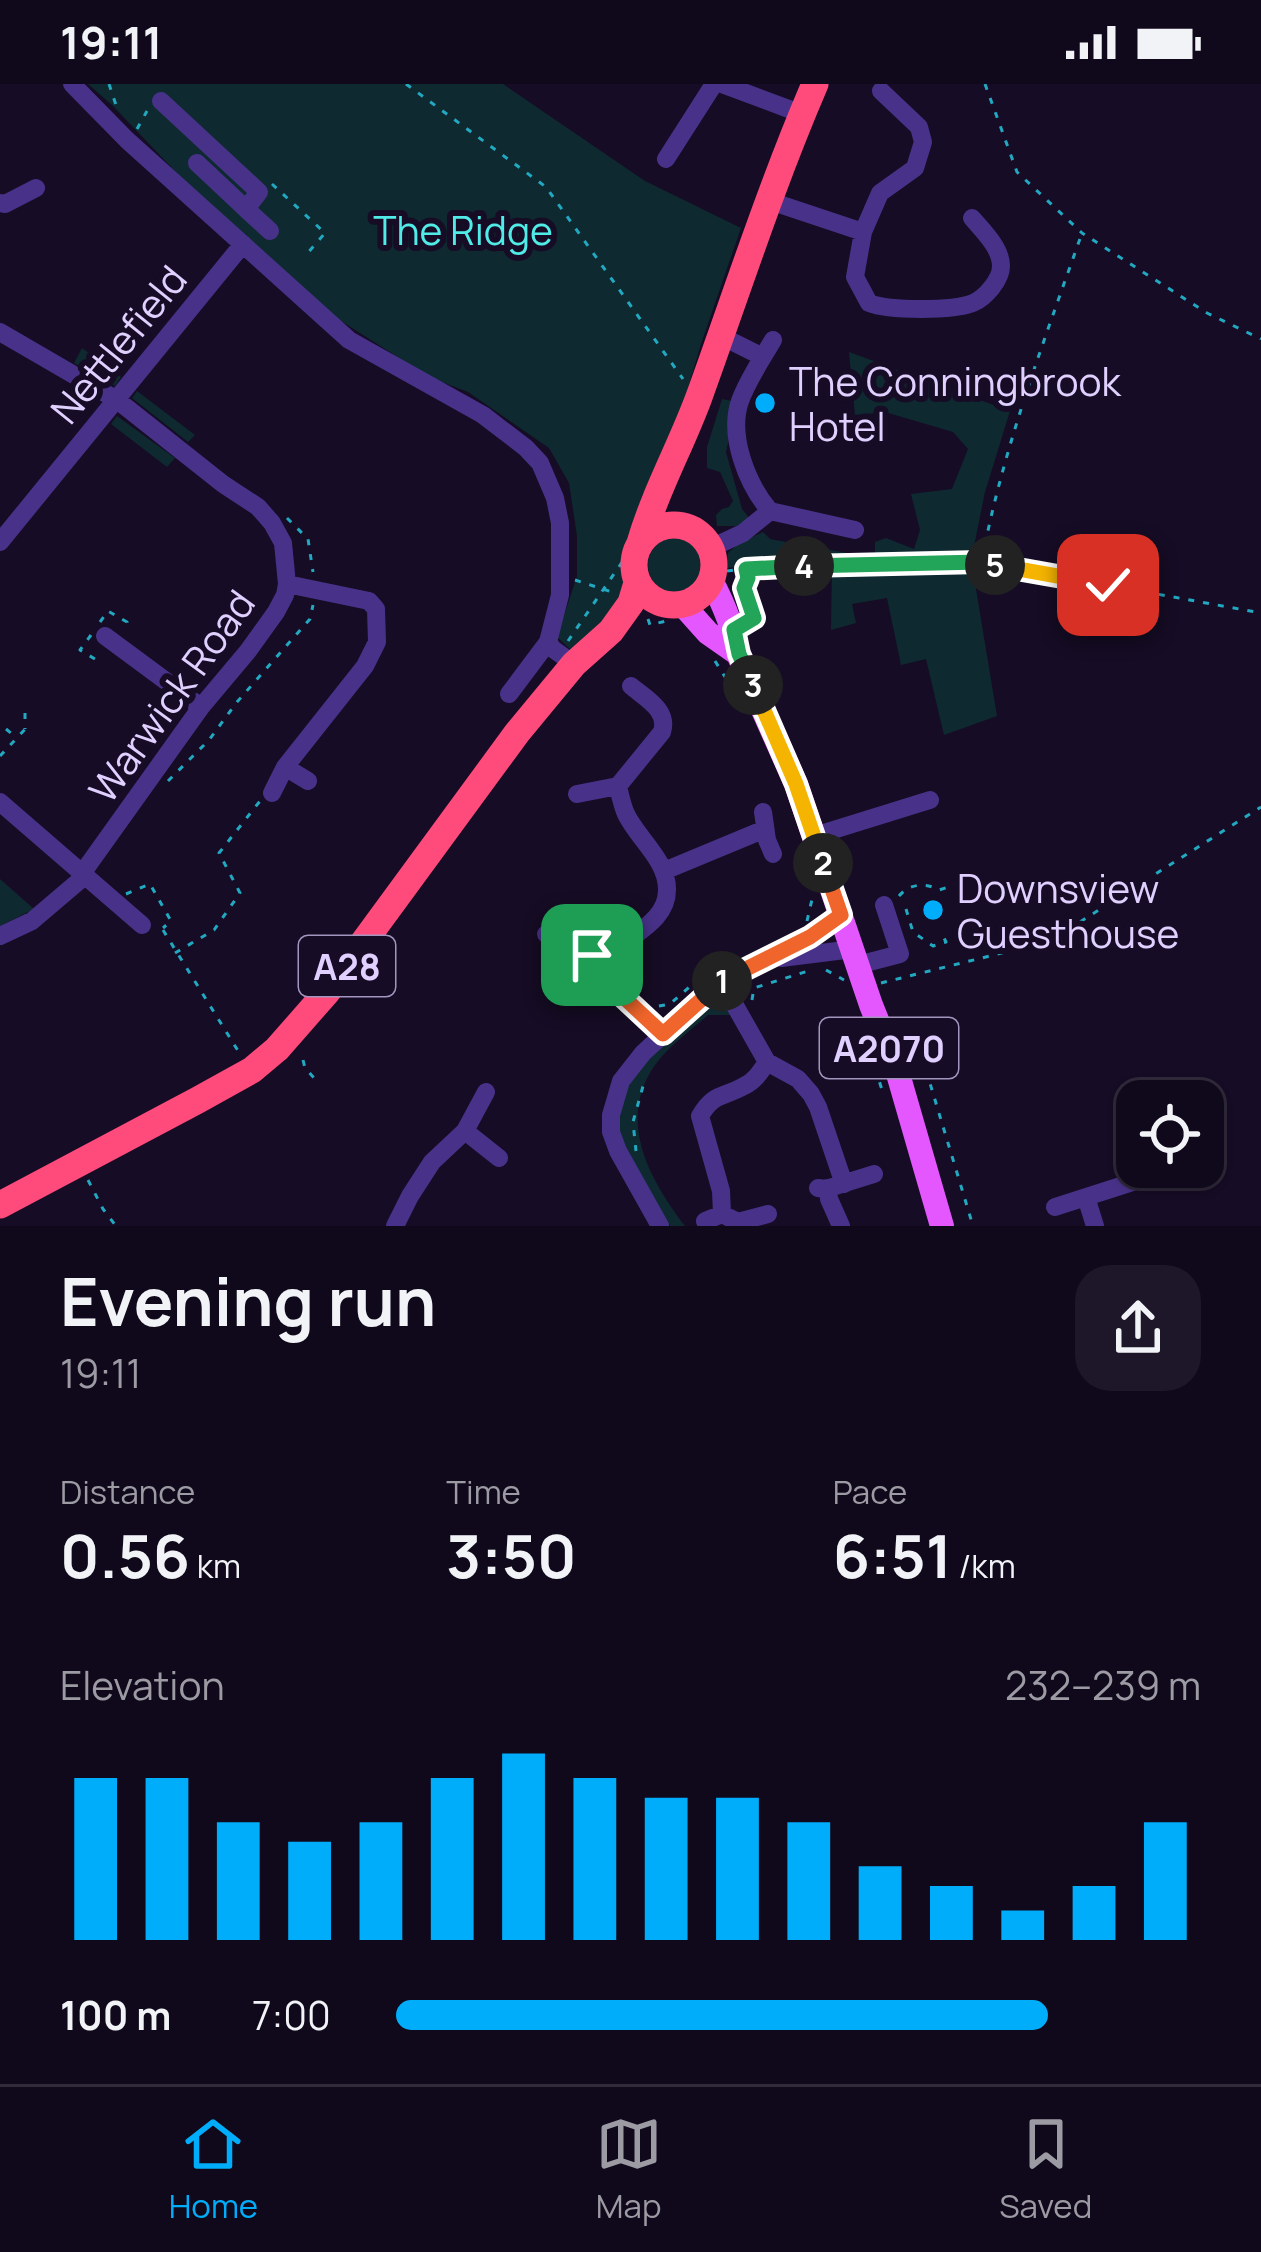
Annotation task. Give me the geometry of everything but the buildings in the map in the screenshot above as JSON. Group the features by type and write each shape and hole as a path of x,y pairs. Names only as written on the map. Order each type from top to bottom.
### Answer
{"highway":[{"path":"640,542 661,526 674,524 687,526 705,539 712,567 694,600 669,612 638,583 634,555 683,439 815,84"},
{"path":"683,439 679,501 687,526"},
{"name":"A28","path":"611,632 638,583"},
{"name":"A28","path":"0,1205 252,1070 277,1049 327,992 494,763 560,654 669,612"}],"main road":[{"name":"A2070","path":"712,567 729,648 796,784 856,971 896,1066 941,1226"},
{"name":"A2070","path":"669,612 729,648"}],"street":[{"path":"72,84 127,140 349,340 483,415 540,463 560,523 560,654 509,694"},
{"path":"666,159 718,84 802,114"},
{"path":"156,102 270,232"},
{"path":"888,105 919,127 922,151 915,168 880,193 863,232 852,297 883,308 976,302 995,282 1001,267 995,247 976,229"},
{"path":"176,184 203,156"},
{"path":"203,156 259,192 246,209"},
{"path":"0,203 36,188"},
{"path":"770,201 863,232"},
{"name":"Nettlefield","path":"0,542 243,244"},
{"name":"Warwick Road","path":"0,332 117,400 258,507 283,543 287,584 276,612 201,707 80,881 32,921 0,936"},
{"path":"721,336 768,349 740,403 737,419 739,442 760,500 770,511 855,530"},
{"path":"712,567 770,511"},
{"path":"272,794 285,766 365,665 377,642 383,602 287,584"},
{"path":"106,635 201,707"},
{"path":"577,794 618,786 662,732 662,714 631,686"},
{"path":"285,766 308,781"},
{"path":"618,786 625,812 664,871 667,890 656,919 604,964 603,978 663,1034"},
{"path":"814,836 929,800"},
{"path":"0,802 142,925"},
{"path":"664,871 764,820 772,854"},
{"path":"660,1226 611,1132 615,1093 629,1069 722,981 770,959 817,953 856,971 899,954 892,908"},
{"path":"817,953 841,915"},
{"path":"546,934 560,947 585,951 604,964"},
{"path":"722,981 767,1062 798,1079 813,1097 829,1199 841,1226"},
{"path":"896,1066 945,1049"},
{"path":"767,1062 744,1086 713,1098 700,1116 721,1191 722,1219 768,1214"},
{"path":"395,1226 432,1162 465,1131 486,1092"},
{"path":"465,1131 499,1158"},
{"path":"830,1187 874,1174"},
{"path":"1055,1207 1116,1187"},
{"path":"1086,1197 1095,1226"}],"path":[{"path":"110,84 127,140 156,102"},
{"path":"406,84 546,187 685,381"},
{"path":"985,84 1017,172 1082,233 1207,313 1261,339"},
{"path":"259,192 262,195 272,184 325,233 306,255"},
{"path":"981,562 993,501 1028,384 1082,233"},
{"path":"156,790 182,770 314,613 308,539 290,520"},
{"path":"712,567 981,562 1261,613"},
{"path":"732,688 729,648 754,618 744,588 746,569"},
{"path":"560,654 605,588 562,576"},
{"path":"0,756 27,727 25,713"},
{"path":"6,729 17,738"},
{"path":"175,953 214,930 239,892 219,854 268,790 272,794"},
{"path":"816,881 802,927 817,953 856,971 1050,941 1261,806"},
{"path":"944,938 946,942 933,946 892,908 905,889 932,886 939,890 971,880"},
{"path":"117,894 150,884 171,921 163,930 175,953 252,1070"},
{"path":"742,1015 751,1009 754,988 798,973 817,953"},
{"path":"922,1057 973,1226"},
{"path":"303,1060 316,1080"},
{"path":"637,1158 633,1122 648,1071"},
{"path":"79,1163 116,1226"}],"green space":[{"name":"The Ridge","path":"88,84 503,84 645,181 741,228 673,439 643,503 628,562 630,593 604,628 571,650 557,637 577,576 577,536 569,483 549,448 468,392 429,377 327,312 234,233"},
{"path":"82,348 121,377 115,386 74,363"},
{"path":"849,352 1010,411 985,492 971,561 727,568 728,553 763,532 770,539 875,558 875,542 886,538 914,549 920,530 911,494 952,489 968,449 953,432 885,412 855,415"},
{"path":"137,391 195,435 188,442 132,398"},
{"path":"722,399 737,402 726,452 742,509 750,519 739,526 717,526 716,515 733,501 720,472 707,468 707,447"},
{"path":"117,416 175,458 167,467 111,424"},
{"path":"676,537 696,545 704,565 696,585 676,593 656,585 648,565 656,545"},
{"path":"832,568 973,571 997,716 944,735 926,659 901,665 887,598 852,604 856,623 831,630"},
{"path":"0,879 34,909 0,926"},
{"path":"711,1004 726,1004 736,1015 708,1015 671,1047 653,1068 638,1110 638,1130 650,1171 685,1226 670,1226 630,1160 619,1116 633,1078 646,1061"}],"place":[{"name":"The Conningbrook Hotel","path":"765,403"},
{"name":"Downsview Guesthouse","path":"933,910"}],"route":[{"path":"592,955 604,964 603,978 663,1034 722,981 810,937 841,915 796,784 739,654 734,630 754,618 744,588 746,569 981,562 1108,585"}]}
